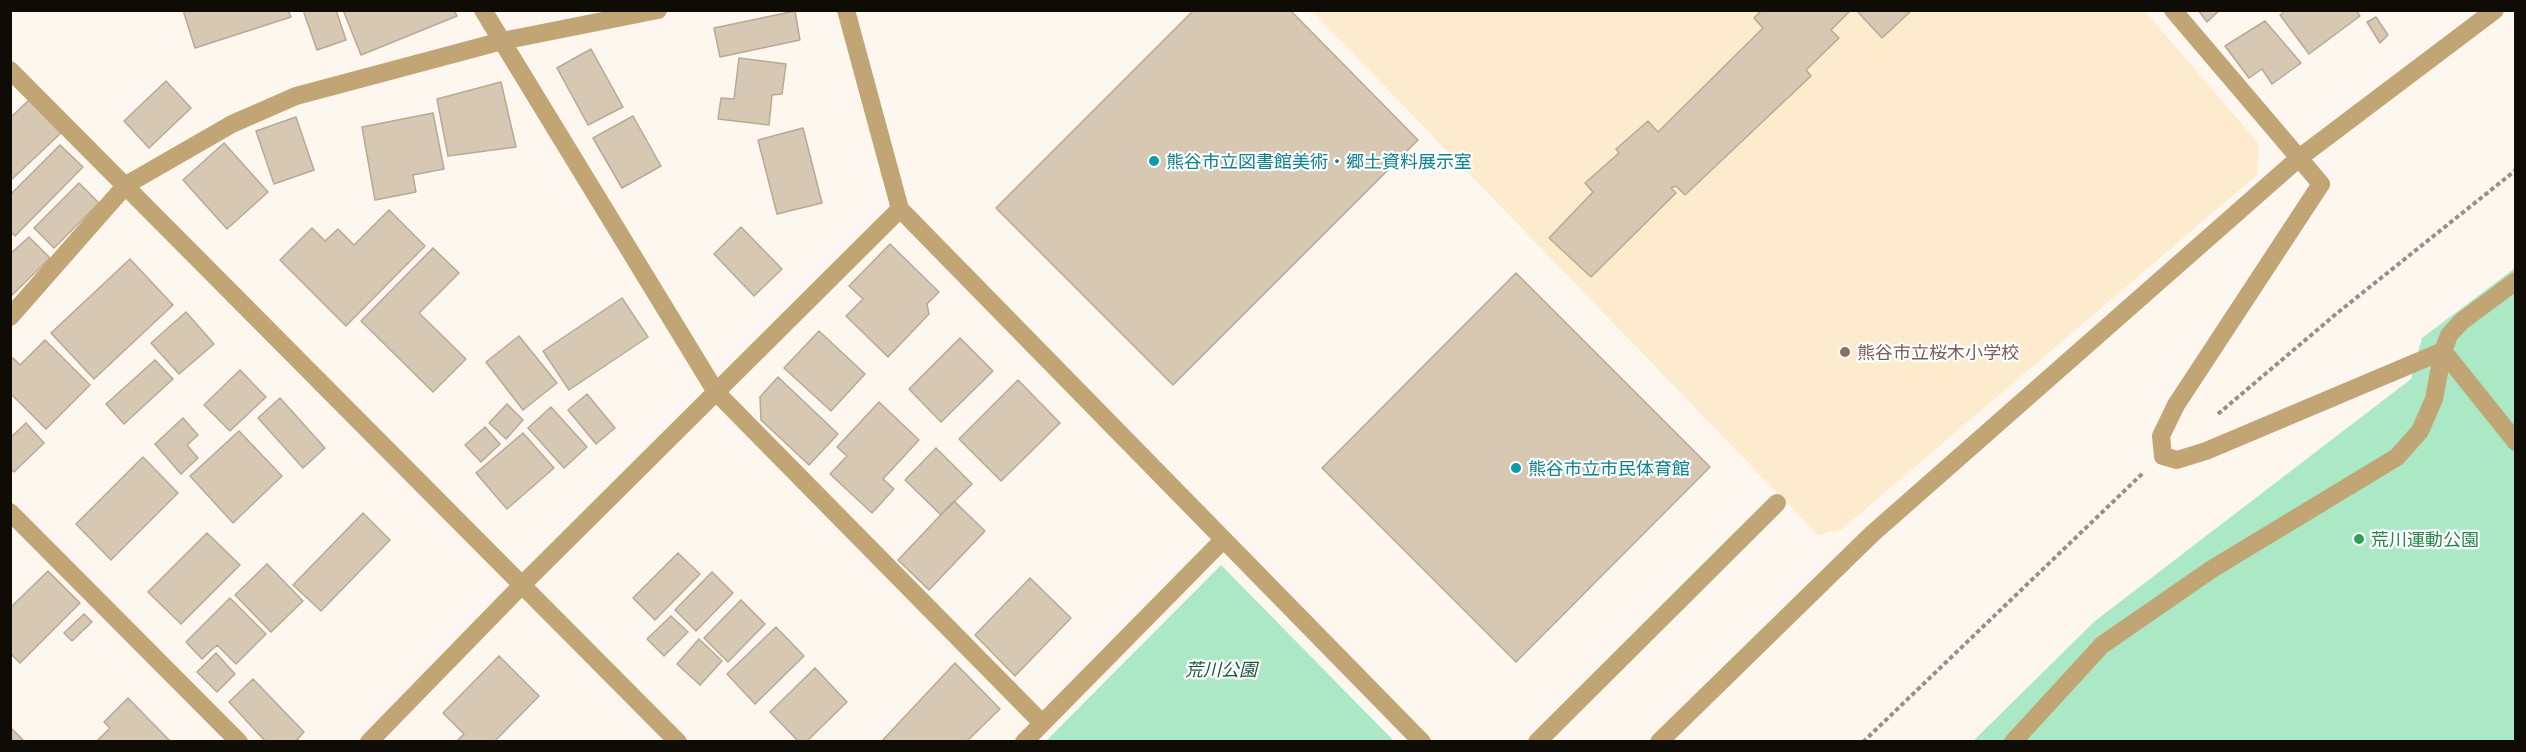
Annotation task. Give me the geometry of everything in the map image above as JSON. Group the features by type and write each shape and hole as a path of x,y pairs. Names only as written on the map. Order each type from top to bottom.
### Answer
{"street":[{"path":"483,10 716,392 1042,723"},
{"path":"10,317 126,185 232,124 296,96 502,41 658,10"},
{"path":"846,10 900,209 1422,741"},
{"path":"2173,10 2321,184 2176,405 2161,436 2163,456 2177,460 2206,451 2443,351"},
{"path":"1659,741 1872,534 2299,158 2494,10"},
{"path":"10,70 678,741"},
{"path":"369,741 522,584 900,209"},
{"path":"2013,741 2102,645 2212,568 2397,457 2420,431 2434,399 2443,351 2449,334 2462,321 2516,281"},
{"path":"2443,351 2516,442"},
{"path":"1537,741 1777,503"},
{"path":"10,512 239,741"},
{"path":"1024,741 1223,540"}],"path":[{"path":"2218,414 2336,314 2516,170"},
{"path":"1863,741 2134,481"}],"shaded area":[{"name":"熊谷市立桜木小学校","path":"1312,11 2145,11 2259,144 2257,175 1842,529 1818,535"}],"green space":[{"name":"荒川運動公園","path":"2515,268 2515,741 1972,742 2095,621 2411,379 2422,338"},
{"name":"荒川公園","path":"1221,565 1394,741 1046,741"}],"building":[{"path":"183,10 288,10 291,17 195,48"},
{"path":"303,10 336,10 346,40 317,50"},
{"path":"343,10 454,10 457,16 361,55"},
{"path":"1194,10 1290,10 1418,140 1173,385 996,208"},
{"path":"1762,10 1851,10 1831,30 1839,38 1806,70 1811,76 1685,195 1676,186 1671,188 1676,193 1591,277 1549,238 1593,192 1585,183 1619,153 1616,149 1648,121 1658,132 1763,28 1754,18"},
{"path":"1856,10 1912,10 1882,38"},
{"path":"2198,10 2220,10 2207,22"},
{"path":"2286,10 2356,10 2360,16 2309,54 2280,15"},
{"path":"795,11 800,40 720,57 714,28"},
{"path":"2376,17 2388,35 2380,43 2367,22"},
{"path":"2265,21 2301,63 2272,84 2262,69 2249,78 2225,46"},
{"path":"591,49 623,107 588,125 557,68"},
{"path":"739,58 786,64 782,94 772,95 769,125 718,119 721,98 734,99"},
{"path":"166,81 191,108 149,148 124,121"},
{"path":"501,82 516,147 448,156 437,99"},
{"path":"29,100 61,133 10,181 10,118"},
{"path":"433,113 444,169 413,175 416,192 375,200 362,127"},
{"path":"633,116 661,166 622,188 593,138"},
{"path":"296,117 314,170 274,184 256,131"},
{"path":"803,128 822,203 777,214 758,140"},
{"path":"224,143 268,192 227,229 183,180"},
{"path":"60,145 83,167 15,236 10,231 10,195"},
{"path":"79,183 99,203 54,248 34,228"},
{"path":"389,210 425,246 346,326 280,260 312,228 325,241 338,229 354,245"},
{"path":"741,227 782,269 754,296 714,254"},
{"path":"29,237 50,258 10,297 10,254"},
{"path":"890,244 939,292 927,304 929,314 888,357 846,316 863,299 849,286"},
{"path":"433,248 459,273 419,313 466,359 433,392 361,321"},
{"path":"130,259 173,305 94,379 51,333"},
{"name":"熊谷市立市民体育館","path":"1516,273 1710,467 1516,662 1322,468"},
{"path":"622,298 648,337 569,390 543,351"},
{"path":"186,312 214,344 179,374 151,343"},
{"path":"819,331 865,374 831,411 784,368"},
{"path":"519,336 557,383 523,410 486,362"},
{"path":"960,338 993,371 941,422 909,389"},
{"path":"45,340 90,385 46,429 10,393 10,360 13,358 20,365"},
{"path":"155,360 173,379 124,424 106,404"},
{"path":"240,370 266,397 230,431 204,405"},
{"path":"778,377 838,434 809,465 761,420 760,397"},
{"path":"1018,380 1060,423 1001,481 959,439"},
{"path":"587,394 615,428 596,444 568,410"},
{"path":"280,398 325,448 303,468 258,418"},
{"path":"879,402 919,440 883,479 894,489 872,513 830,474 847,456 837,447"},
{"path":"507,404 523,420 506,439 489,423"},
{"path":"551,407 587,447 564,468 528,428"},
{"path":"183,418 198,435 187,445 198,458 181,474 155,444"},
{"path":"26,423 44,443 14,472 10,469 10,438"},
{"path":"485,427 500,444 481,462 465,445"},
{"path":"239,431 282,476 233,523 190,476"},
{"path":"523,433 554,468 507,509 476,473"},
{"path":"936,448 972,484 941,515 905,480"},
{"path":"143,457 178,493 111,560 76,524"},
{"path":"954,501 985,531 929,590 898,560"},
{"path":"363,513 390,540 321,611 293,585"},
{"path":"207,533 240,565 181,624 148,592"},
{"path":"678,553 700,574 655,620 633,598"},
{"path":"267,564 303,601 271,632 235,595"},
{"path":"48,571 80,603 20,663 10,653 10,608"},
{"path":"712,572 733,593 696,631 675,610"},
{"path":"1030,578 1071,618 1015,676 975,635"},
{"path":"230,598 266,634 236,664 217,645 202,659 186,642"},
{"path":"741,600 765,624 728,662 704,638"},
{"path":"84,614 92,622 72,641 64,633"},
{"path":"671,616 688,632 664,656 647,639"},
{"path":"776,627 804,656 755,704 727,674"},
{"path":"699,639 722,661 700,685 677,664"},
{"path":"216,653 235,674 217,692 197,672"},
{"path":"499,656 539,696 494,742 456,742 464,734 443,713"},
{"path":"955,663 1000,709 966,742 881,742"},
{"path":"815,668 847,702 806,742 799,742 770,712"},
{"path":"253,679 304,732 295,742 266,742 229,702"},
{"path":"128,698 171,742 96,742 110,728 104,722"},
{"path":"10,727 25,742 10,742"}],"place":[{"name":"熊谷市立図書館美術・郷土資料展示室","path":"1154,161"},
{"name":"熊谷市立桜木小学校","path":"1845,352"},
{"name":"熊谷市立市民体育館","path":"1516,468"},
{"name":"荒川運動公園","path":"2359,539"}]}
